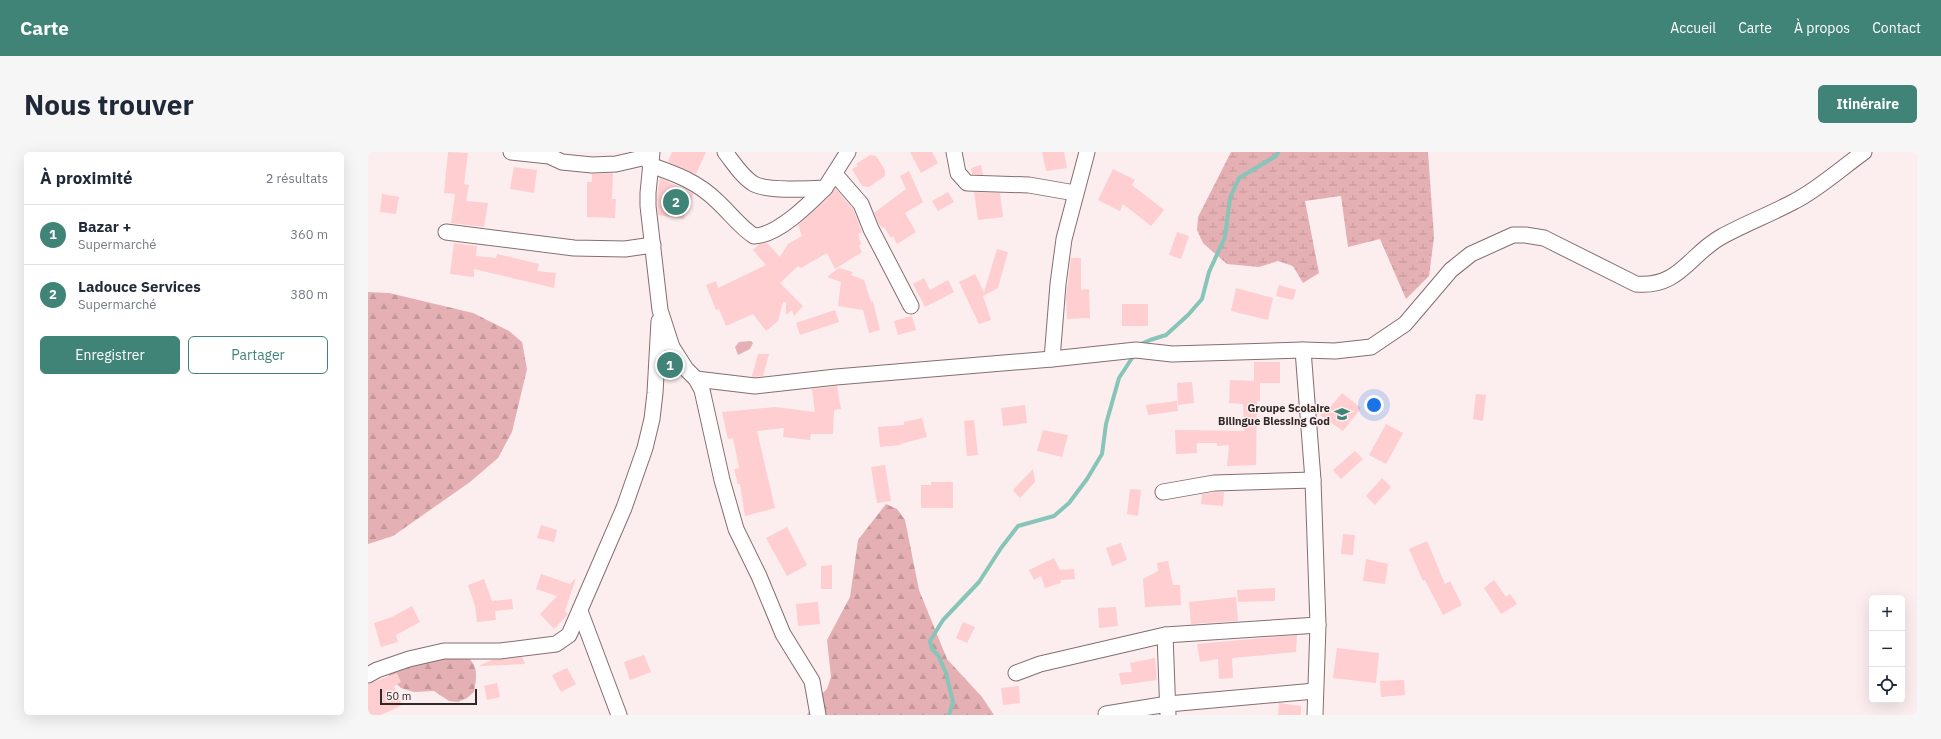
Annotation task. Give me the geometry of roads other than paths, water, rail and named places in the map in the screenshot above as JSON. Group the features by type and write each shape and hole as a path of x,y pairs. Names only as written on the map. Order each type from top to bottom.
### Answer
{"street":[{"path":"511,152 548,154 562,162 592,166 616,164 651,158 695,183 717,201 745,230 754,236 770,233 809,203 825,188 848,152"},
{"path":"725,152 748,179 760,186 811,189 825,188"},
{"path":"954,152 958,173 967,183 1029,185 1076,193"},
{"path":"1052,359 1058,284 1064,239 1088,152"},
{"path":"696,379 755,386 836,377 1052,359 1136,350 1172,354 1303,350 1335,351 1371,347 1405,324 1451,270 1471,254 1513,235 1525,234 1544,238 1636,284 1647,285 1662,282 1678,273 1719,238 1796,201 1864,152"},
{"path":"368,675 377,670 409,659 444,651 500,651 556,644 569,635 624,508 645,448 652,419 660,310 648,193 651,158"},
{"path":"835,174 861,204 871,229 911,306"},
{"path":"446,232 574,248 625,249 653,245"},
{"path":"660,310 672,347 686,369 696,379 706,403 722,480 736,529 759,576 783,634 812,681 818,715"},
{"path":"1303,350 1313,480 1318,626 1314,715"},
{"path":"1163,492 1209,484 1313,480"},
{"path":"580,611 619,715"},
{"path":"1016,673 1040,664 1165,635 1318,626"},
{"path":"1165,635 1168,709"},
{"path":"1106,714 1168,709 1316,691"}],"waterway":[{"path":"1139,347 1141,344 1166,335 1188,315 1202,299 1209,272 1225,237 1230,198 1239,178 1276,156 1278,152"},
{"path":"949,715 953,702 946,673 938,655 932,649 930,641 943,620 979,582 1001,548 1018,526 1054,516 1069,503 1087,479 1102,454 1106,424 1119,378 1134,355"}],"place":[{"name":"Ladouce Services","path":"676,202"},
{"name":"Bazar +","path":"670,365"},
{"name":"Groupe Scolaire Bilingue Blessing God","path":"1342,414"}]}
